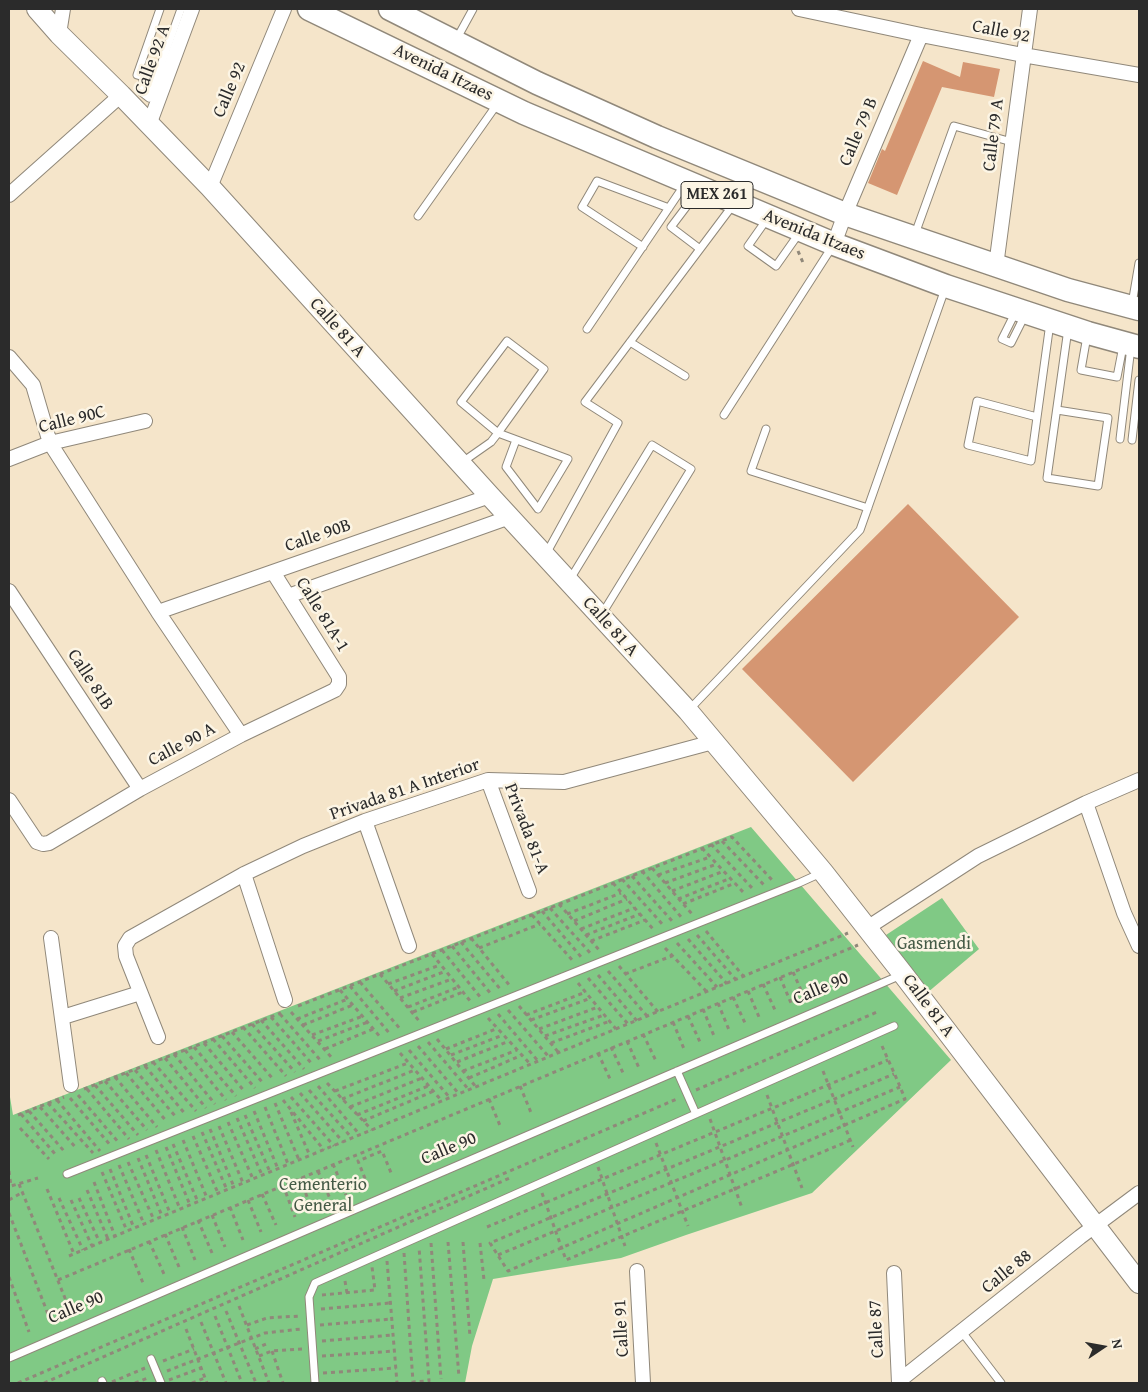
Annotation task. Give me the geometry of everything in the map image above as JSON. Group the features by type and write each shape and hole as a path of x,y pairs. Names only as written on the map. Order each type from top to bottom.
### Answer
{"main road":[{"name":"Avenida Itzaes","path":"309,9 524,113 769,217 799,239 834,244 946,286 1066,326 1131,345"},
{"name":"Avenida Itzaes","path":"390,9 537,83 657,137 845,214 1068,290 1136,308"},
{"path":"524,113 537,83"},
{"path":"1066,326 1068,290"}],"street":[{"name":"Calle 81 A","path":"37,9 59,34 121,94 210,187 688,711 824,872 858,935 903,974 1139,1283"},
{"path":"59,34 63,9"},
{"name":"Calle 92 A","path":"149,125 192,9"},
{"name":"Calle 92","path":"210,187 284,9"},
{"name":"Calle 92","path":"799,9 1023,55 1139,75"},
{"name":"Calle 79 A","path":"996,266 1030,9"},
{"name":"Calle 79 B","path":"834,244 921,35"},
{"path":"9,195 121,94"},
{"path":"9,357 33,385 50,443 158,612 241,735"},
{"name":"Calle 90C","path":"9,459 50,443 145,421"},
{"name":"Calle 90B","path":"158,612 490,496"},
{"path":"288,596 510,517"},
{"name":"Calle 81A-1","path":"273,572 339,677"},
{"name":"Calle 81B","path":"9,591 140,789"},
{"name":"Calle 90 A","path":"9,800 37,842 49,843 140,789 241,735 335,690 339,684 339,677"},
{"name":"Privada 81 A Interior","path":"140,993 126,956 125,946 130,938 244,874 304,846 365,821 488,780 564,782 713,742"},
{"name":"Privada 81-A","path":"488,780 529,891"},
{"path":"858,935 978,856 1086,803 1139,780"},
{"path":"1086,803 1124,913 1139,946"},
{"path":"365,821 409,946"},
{"path":"244,874 288,1007"},
{"path":"51,938 72,1091"},
{"path":"63,1017 140,993 158,1037"},
{"name":"Calle 88","path":"899,1382 1139,1193"},
{"name":"Calle 91","path":"637,1271 643,1383"},
{"name":"Calle 87","path":"894,1273 899,1382"}],"lane":[{"path":"160,9 137,75 144,77 140,91 149,98 181,9"},
{"path":"454,42 473,9"},
{"path":"418,216 499,100"},
{"path":"914,238 954,126 1012,142"},
{"path":"643,247 582,206 597,181 669,208"},
{"path":"587,329 669,208 694,185"},
{"path":"694,185 671,227 700,249"},
{"path":"546,555 618,423 585,402 735,202"},
{"path":"769,217 748,246 776,266 799,239"},
{"path":"724,415 834,244"},
{"path":"1136,308 1139,263"},
{"path":"688,711 860,530 946,286"},
{"path":"1066,326 1081,370 1118,377 1131,345"},
{"path":"1057,410 1108,418 1098,486 1047,478 1066,326"},
{"path":"1038,417 977,401 968,445 1031,461 1038,417 1066,326"},
{"path":"460,463 491,442 498,433 544,369 507,341 461,402 498,433 568,459 538,508 506,467 516,440"},
{"path":"630,342 685,376"},
{"path":"1120,439 1131,345"},
{"path":"1132,440 1139,380"},
{"path":"766,429 750,471 868,508"},
{"path":"569,581 652,445 691,469 601,616"},
{"path":"66,1174 824,872"},
{"name":"Calle 90","path":"9,1358 903,974"},
{"path":"316,1383 309,1297 315,1283 894,1026"},
{"path":"677,1071 696,1114"},
{"path":"962,1332 1001,1383"},
{"path":"155,1361 163,1383"}],"path":[{"path":"799,239 804,264"},
{"path":"55,1154 20,1115 58,1100 72,1091 87,1088 135,1070 271,1017 288,1007 340,990 711,844 732,837 773,881"},
{"path":"722,841 764,885"},
{"path":"711,844 753,889"},
{"path":"702,848 744,893"},
{"path":"658,875 710,857"},
{"path":"665,883 718,864"},
{"path":"652,868 692,914"},
{"path":"672,891 724,871"},
{"path":"642,872 682,918"},
{"path":"632,876 672,922"},
{"path":"678,898 731,878"},
{"path":"622,879 663,925"},
{"path":"613,883 653,929"},
{"path":"683,904 736,883"},
{"path":"568,914 621,893"},
{"path":"574,921 627,899"},
{"path":"559,904 600,951"},
{"path":"550,908 591,954"},
{"path":"581,929 634,908"},
{"path":"542,911 582,958"},
{"path":"586,935 640,914"},
{"path":"532,915 573,961"},
{"path":"591,941 645,920"},
{"path":"479,948 540,924"},
{"path":"706,932 744,976"},
{"path":"697,935 736,980"},
{"path":"58,1280 792,972 858,935"},
{"path":"69,1256 744,976 858,935"},
{"path":"471,938 511,986"},
{"path":"688,938 727,984"},
{"path":"461,942 502,990"},
{"path":"677,943 717,987"},
{"path":"452,946 492,994"},
{"path":"664,948 707,992"},
{"path":"442,950 482,998"},
{"path":"432,954 471,1002"},
{"path":"625,974 672,956"},
{"path":"388,984 440,964"},
{"path":"619,966 658,1012"},
{"path":"394,991 446,971"},
{"path":"608,971 647,1016"},
{"path":"792,972 804,998"},
{"path":"380,974 421,1022"},
{"path":"598,974 637,1021"},
{"path":"780,977 791,1003"},
{"path":"588,978 628,1024"},
{"path":"400,998 452,979"},
{"path":"360,982 402,1030"},
{"path":"578,982 616,1029"},
{"path":"764,984 775,1010"},
{"path":"350,986 391,1034"},
{"path":"408,1007 459,987"},
{"path":"340,990 381,1038"},
{"path":"748,990 759,1017"},
{"path":"412,1012 463,992"},
{"path":"526,1015 586,992"},
{"path":"732,997 744,1023"},
{"path":"531,1020 591,998"},
{"path":"297,1019 348,999"},
{"path":"718,1003 729,1030"},
{"path":"303,1025 353,1005"},
{"path":"519,1006 560,1053"},
{"path":"288,1007 332,1058"},
{"path":"288,1007 322,1062"},
{"path":"539,1029 598,1007"},
{"path":"703,1009 714,1036"},
{"path":"508,1010 549,1057"},
{"path":"18,1383 877,1012"},
{"path":"498,1014 538,1062"},
{"path":"545,1036 604,1015"},
{"path":"312,1036 363,1016"},
{"path":"688,1016 700,1042"},
{"path":"271,1017 313,1065"},
{"path":"488,1018 531,1064"},
{"path":"262,1020 304,1069"},
{"path":"551,1043 610,1021"},
{"path":"318,1041 368,1022"},
{"path":"673,1022 684,1049"},
{"path":"252,1024 295,1072"},
{"path":"243,1027 286,1076"},
{"path":"446,1049 498,1028"},
{"path":"325,1049 373,1029"},
{"path":"232,1032 275,1081"},
{"path":"644,1034 656,1061"},
{"path":"451,1055 504,1035"},
{"path":"222,1036 264,1085"},
{"path":"213,1039 255,1088"},
{"path":"437,1039 476,1087"},
{"path":"456,1062 509,1041"},
{"path":"627,1041 640,1068"},
{"path":"428,1042 469,1090"},
{"path":"204,1043 246,1092"},
{"path":"418,1046 459,1094"},
{"path":"882,1046 905,1099 508,1271 490,1243 894,1074"},
{"path":"194,1047 236,1096"},
{"path":"612,1047 624,1075"},
{"path":"185,1050 226,1100"},
{"path":"409,1050 450,1098"},
{"path":"464,1071 517,1050"},
{"path":"400,1053 442,1101"},
{"path":"598,1053 610,1081"},
{"path":"174,1054 216,1104"},
{"path":"469,1078 522,1055"},
{"path":"164,1058 206,1108"},
{"path":"487,1227 888,1060"},
{"path":"153,1062 197,1112"},
{"path":"335,1091 408,1063"},
{"path":"145,1066 187,1116"},
{"path":"135,1070 178,1120"},
{"path":"342,1099 415,1070"},
{"path":"823,1072 853,1147"},
{"path":"126,1073 168,1123"},
{"path":"115,1077 158,1128"},
{"path":"350,1108 422,1078"},
{"path":"106,1081 148,1131"},
{"path":"327,1082 372,1130"},
{"path":"95,1085 138,1135"},
{"path":"318,1086 360,1135"},
{"path":"357,1115 428,1086"},
{"path":"520,1086 532,1115"},
{"path":"498,1254 900,1087"},
{"path":"87,1088 129,1139"},
{"path":"309,1090 352,1138"},
{"path":"72,1091 119,1143"},
{"path":"72,1091 111,1146"},
{"path":"363,1121 434,1092"},
{"path":"300,1093 343,1142"},
{"path":"767,1095 802,1188"},
{"path":"291,1097 334,1146"},
{"path":"489,1099 501,1128"},
{"path":"58,1100 100,1150"},
{"path":"283,1100 324,1150"},
{"path":"275,1103 299,1160"},
{"path":"48,1104 93,1153"},
{"path":"40,1107 77,1149"},
{"path":"265,1107 288,1164"},
{"path":"289,1107 310,1156"},
{"path":"29,1111 64,1151"},
{"path":"254,1112 278,1169"},
{"path":"245,1115 270,1172"},
{"path":"237,1118 262,1175"},
{"path":"710,1119 742,1208"},
{"path":"228,1122 253,1179"},
{"path":"219,1126 243,1183"},
{"path":"20,1128 49,1159"},
{"path":"210,1129 234,1187"},
{"path":"202,1132 227,1190"},
{"path":"193,1136 218,1194"},
{"path":"183,1140 207,1198"},
{"path":"541,1190 566,1260 850,1140"},
{"path":"655,1142 688,1226"},
{"path":"173,1144 198,1202"},
{"path":"166,1147 190,1205"},
{"path":"156,1150 180,1209"},
{"path":"368,1186 358,1161 382,1151 392,1175"},
{"path":"146,1155 170,1213"},
{"path":"138,1158 162,1216"},
{"path":"128,1162 154,1220"},
{"path":"333,1164 346,1195"},
{"path":"119,1165 144,1224"},
{"path":"598,1167 625,1246"},
{"path":"110,1169 134,1228"},
{"path":"318,1170 331,1201"},
{"path":"9,1171 12,1186 38,1178"},
{"path":"509,1171 515,1184"},
{"path":"102,1172 127,1231"},
{"path":"44,1383 512,1177"},
{"path":"300,1178 312,1210"},
{"path":"94,1182 115,1236"},
{"path":"19,1184 71,1314"},
{"path":"283,1185 295,1217"},
{"path":"47,1189 74,1254"},
{"path":"87,1190 108,1239"},
{"path":"9,1200 23,1192"},
{"path":"262,1194 276,1225"},
{"path":"59,1198 83,1250"},
{"path":"79,1198 100,1243"},
{"path":"71,1200 92,1246"},
{"path":"248,1200 261,1232"},
{"path":"230,1207 243,1240"},
{"path":"9,1213 51,1322"},
{"path":"212,1214 225,1247"},
{"path":"198,1220 212,1253"},
{"path":"182,1227 195,1260"},
{"path":"165,1234 179,1267"},
{"path":"149,1241 164,1274"},
{"path":"431,1242 441,1380"},
{"path":"448,1242 459,1378"},
{"path":"463,1242 470,1337"},
{"path":"480,1243 484,1280"},
{"path":"404,1250 413,1382 429,1381 419,1247"},
{"path":"129,1249 143,1283"},
{"path":"386,1258 398,1383"},
{"path":"316,1296 375,1290 372,1264"},
{"path":"345,1276 346,1293"},
{"path":"9,1277 29,1332"},
{"path":"9,1298 15,1295"},
{"path":"315,1309 390,1303"},
{"path":"239,1306 269,1383"},
{"path":"226,1311 256,1383"},
{"path":"215,1316 242,1383"},
{"path":"246,1325 267,1318 302,1316"},
{"path":"316,1326 392,1319"},
{"path":"201,1322 226,1383"},
{"path":"162,1373 266,1332 304,1328"},
{"path":"186,1329 207,1383"},
{"path":"318,1341 393,1335"},
{"path":"256,1348 266,1344"},
{"path":"155,1361 194,1349"},
{"path":"259,1356 272,1351 305,1349"},
{"path":"272,1351 283,1383"},
{"path":"319,1357 394,1351"},
{"path":"105,1382 149,1367"},
{"path":"163,1383 201,1368"},
{"path":"320,1374 396,1368"},
{"path":"135,1383 153,1376"},
{"path":"192,1383 205,1378"}],"green space":[{"name":"Cementerio General","path":"751,827 951,1060 812,1193 621,1258 493,1279 472,1346 465,1383 9,1383 9,1091 13,1115"},
{"name":"Gasmendi","path":"942,898 979,949 927,993 886,935"}],"building":[{"path":"923,61 960,77 963,62 1000,69 994,97 942,87 897,195 868,183 882,149 885,151"},
{"path":"908,504 1019,617 853,782 742,669"}]}
